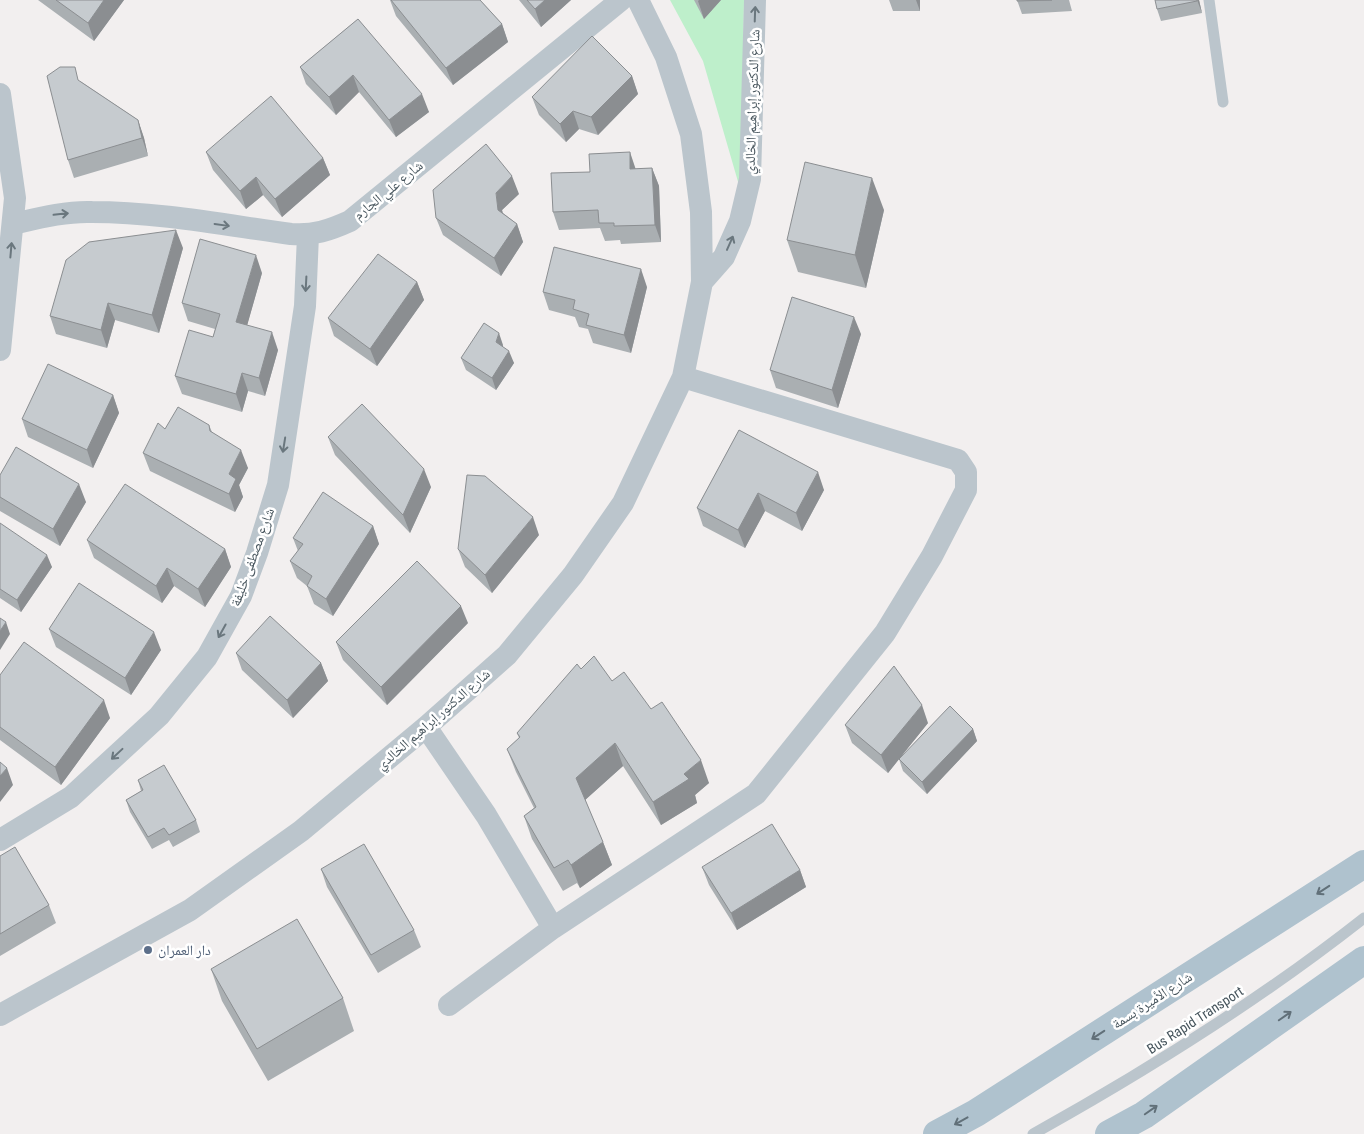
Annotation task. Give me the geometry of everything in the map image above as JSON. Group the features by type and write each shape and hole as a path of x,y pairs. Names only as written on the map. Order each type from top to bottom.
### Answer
{"main road":[{"name":"شارع الأميرة بسمة","path":"937,1134 976,1113 1364,864"},
{"path":"1109,1134 1144,1115 1364,960"}],"street":[{"name":"شارع علي الجارم","path":"13,224 53,215 91,212 149,215 308,235 328,230 350,221 621,0"},
{"name":"شارع الدكتور إبراهيم الخالدي","path":"0,1015 190,910 301,831 426,727 506,654 573,575 623,502 683,377 702,282 702,212 692,134 666,57 638,0"},
{"name":"شارع الدكتور إبراهيم الخالدي","path":"702,282 724,257 740,221 750,179 755,0"},
{"path":"0,94 5,165 15,198 0,350"},
{"name":"شارع مصطفى خليفة","path":"0,840 71,797 159,716 207,657 241,596 257,553 278,485 305,306 308,235"},
{"path":"449,1005 553,928 756,794 885,633 932,556 966,490 966,472 958,460 683,377"},
{"path":"426,727 486,815 553,928"}],"lane":[{"path":"1209,0 1223,102"},
{"name":"Bus Rapid Transport","path":"1033,1134 1126,1082 1255,999 1364,918"}],"green space":[{"path":"670,0 744,0 741,192 703,61"}],"building":[{"path":"56,0 104,0 88,23"},
{"path":"391,0 480,0 502,24 446,68"},
{"path":"527,0 545,0 535,9"},
{"path":"1017,0 1052,0 1017,1"},
{"path":"1155,0 1197,0 1197,1 1157,9"},
{"path":"358,19 422,94 389,120 353,75 329,97 300,67"},
{"path":"592,36 632,76 591,117 573,111 560,124 532,97"},
{"path":"60,67 75,67 78,80 138,120 142,138 68,160 47,76"},
{"path":"271,96 323,158 275,199 256,177 240,191 206,152"},
{"path":"486,144 512,176 496,193 498,210 517,224 494,258 436,218 433,190"},
{"path":"630,152 630,169 652,168 655,225 614,226 614,223 599,223 598,210 553,212 551,173 590,172 589,154"},
{"path":"805,162 872,178 855,255 787,240"},
{"path":"176,230 152,315 108,303 101,330 50,316 66,260 89,242"},
{"path":"200,239 256,255 236,322 272,332 259,378 242,373 236,394 175,376 189,330 213,337 220,314 182,303"},
{"path":"554,247 641,269 624,335 586,325 589,314 573,309 575,300 543,292"},
{"path":"378,254 417,282 370,349 328,318"},
{"path":"792,297 854,317 832,390 770,370"},
{"path":"484,323 499,333 496,342 509,351 492,378 461,358"},
{"path":"48,364 113,395 87,450 22,419"},
{"path":"362,404 424,469 403,515 328,437"},
{"path":"178,407 209,425 210,431 241,450 229,474 236,479 229,494 143,453 158,423 165,429"},
{"path":"739,430 818,472 796,513 758,493 738,530 697,508"},
{"path":"16,447 79,484 53,529 0,497 0,475"},
{"path":"467,475 485,476 533,517 485,575 458,549"},
{"path":"125,484 225,549 198,589 167,568 156,586 87,540"},
{"path":"323,492 373,526 326,599 307,586 312,576 290,561 303,544 293,538"},
{"path":"0,523 47,555 17,600 0,589"},
{"path":"417,561 461,606 381,687 336,642"},
{"path":"79,583 154,632 125,678 49,629"},
{"path":"270,616 321,663 287,700 236,653"},
{"path":"0,618 6,622 0,631"},
{"path":"24,642 104,700 55,767 0,727 0,675"},
{"path":"594,656 612,681 624,672 651,709 662,702 701,760 684,774 689,779 653,802 615,743 576,778 603,842 571,865 568,860 554,868 524,816 536,807 507,749 520,737 517,733 577,664 581,669"},
{"path":"894,666 922,705 881,755 845,725"},
{"path":"950,706 973,729 922,782 899,759"},
{"path":"0,762 7,768 0,776"},
{"path":"164,765 196,820 169,835 164,828 148,837 126,800 143,790 138,780"},
{"path":"772,824 800,870 731,913 702,867"},
{"path":"364,844 414,930 371,955 321,869"},
{"path":"15,847 49,905 0,934 0,856"},
{"path":"297,919 343,998 257,1049 211,969"}],"place":[{"name":"دار العمران","path":"148,950"}]}
